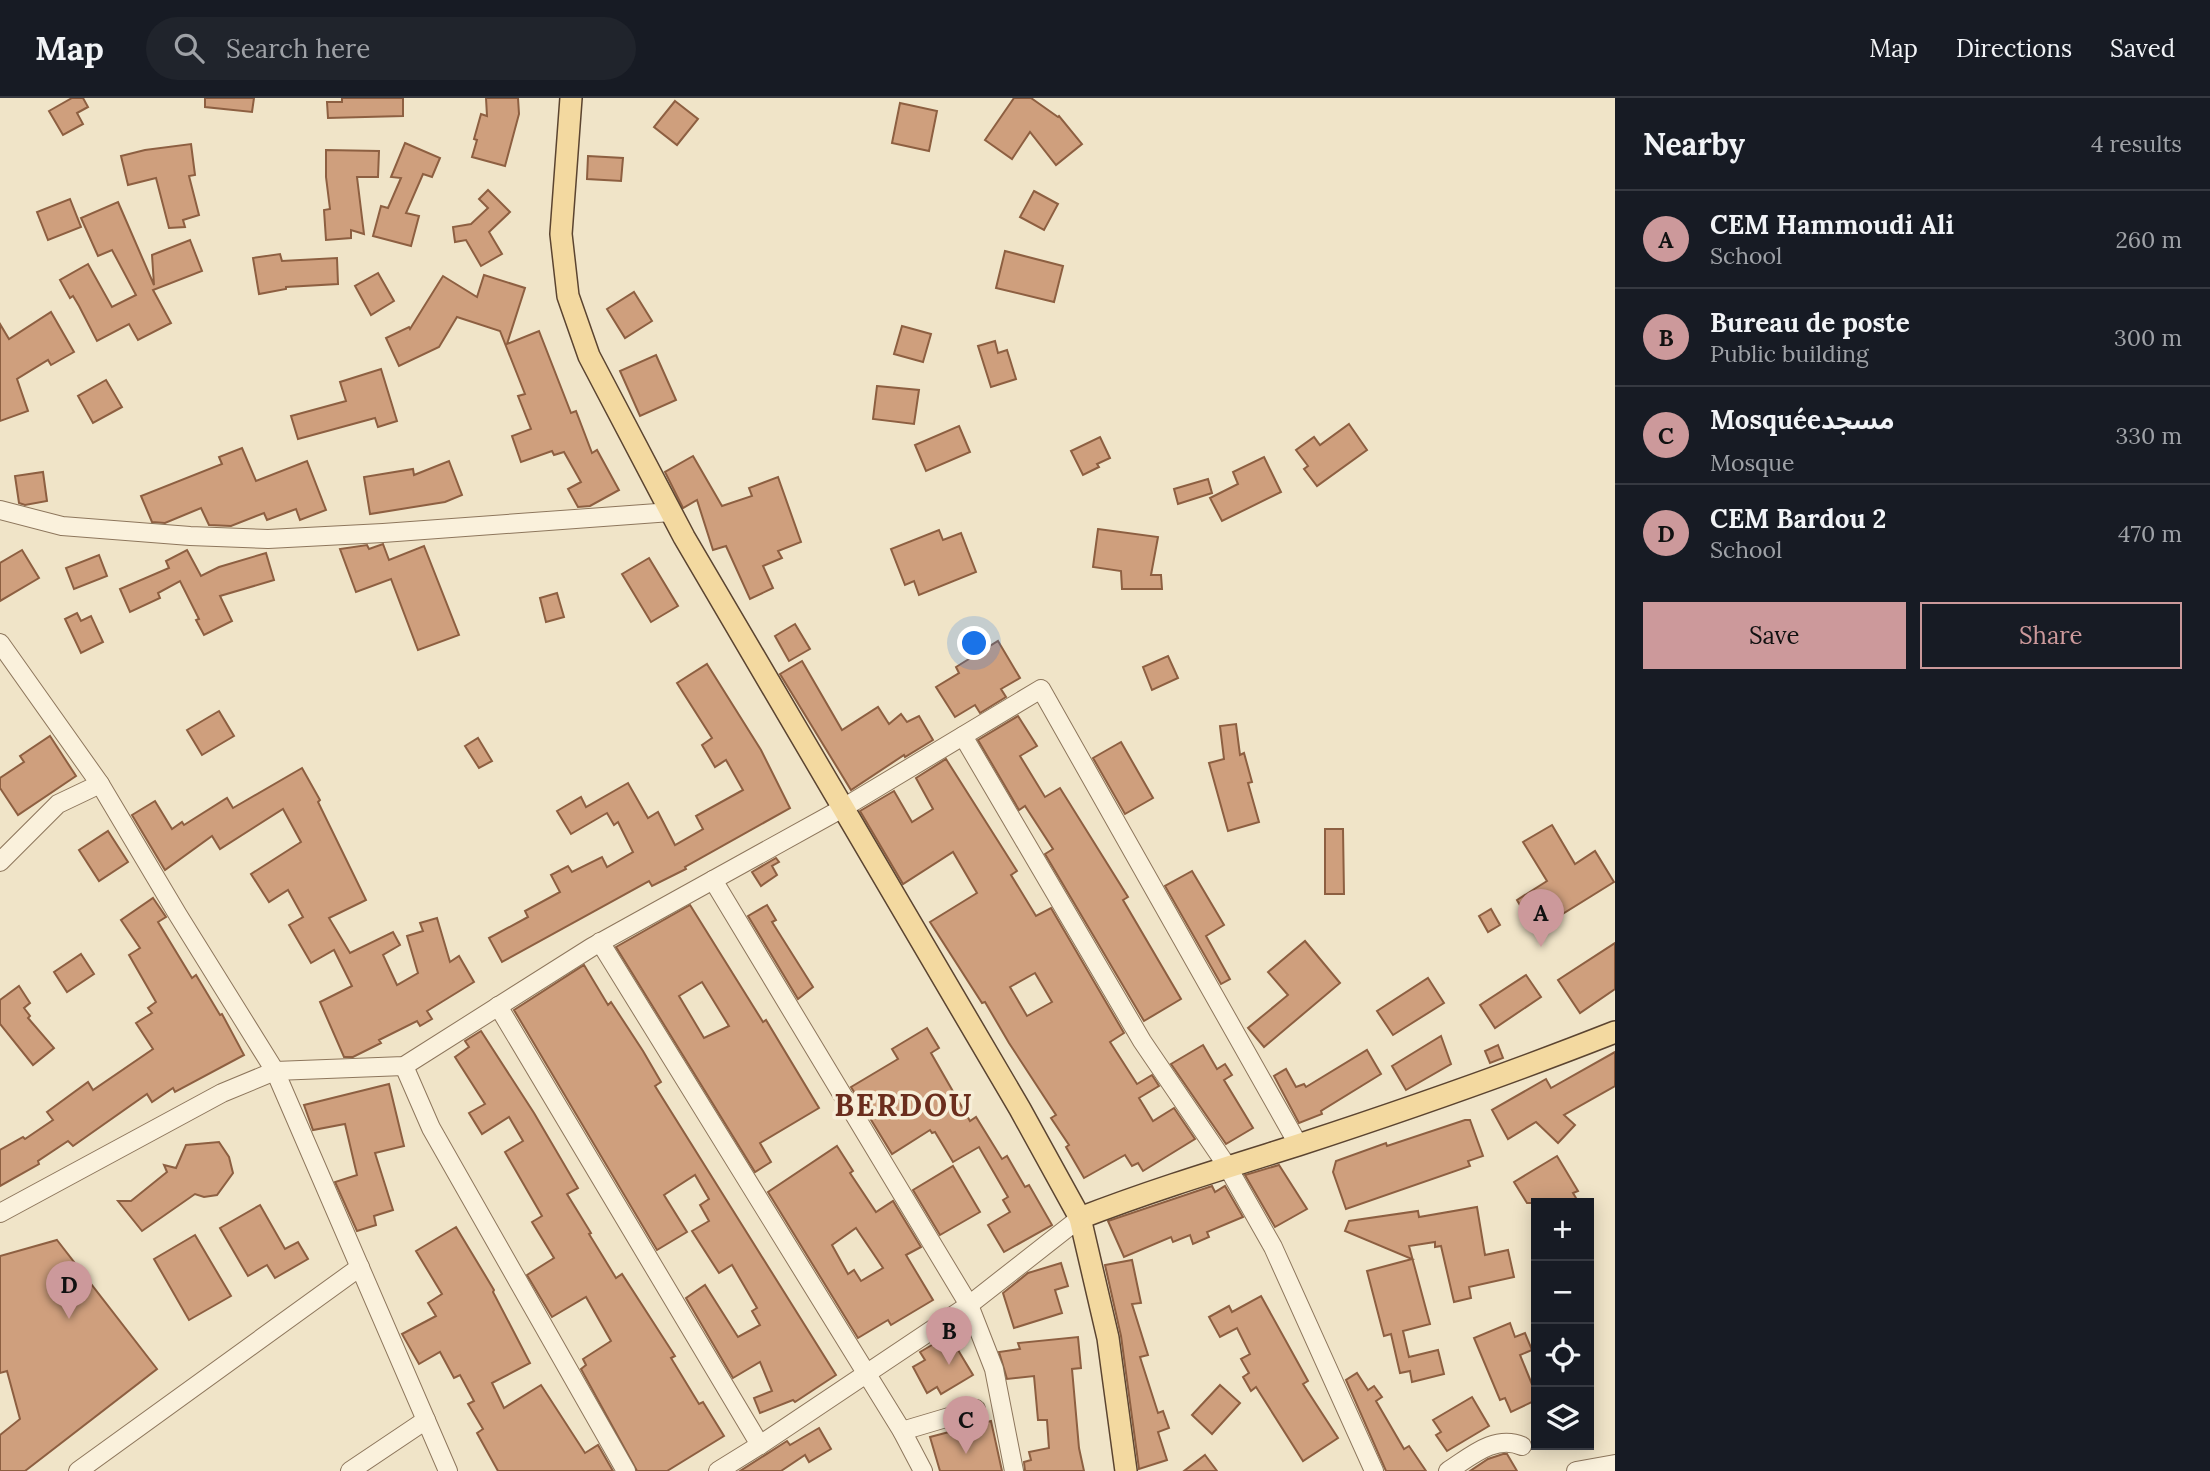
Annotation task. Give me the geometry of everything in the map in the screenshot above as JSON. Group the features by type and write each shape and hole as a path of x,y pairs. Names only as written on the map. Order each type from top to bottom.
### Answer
{"main road":[{"path":"571,98 561,234 568,296 589,356 671,512 1020,1110 1080,1218 1108,1338 1126,1471"},
{"path":"1080,1218 1150,1191 1520,1069 1615,1032"}],"street":[{"path":"0,510 62,526 268,539 671,512"},
{"path":"0,643 100,784 275,1071 448,1471"},
{"path":"0,1213 222,1093 275,1071 404,1066 600,942 843,808 1041,689 1298,1144"},
{"path":"963,736 1142,1041 1227,1166 1273,1247 1374,1471"},
{"path":"0,862 58,804 100,784"},
{"path":"713,880 969,1305 994,1369 1014,1471"},
{"path":"600,942 867,1374 923,1471"},
{"path":"498,1006 760,1445"},
{"path":"404,1066 431,1128 626,1471"},
{"path":"718,1471 969,1305 1080,1218"},
{"path":"78,1471 360,1267"},
{"path":"902,1432 976,1409"},
{"path":"350,1471 426,1420"},
{"path":"1448,1471 1497,1441 1512,1441 1522,1446"},
{"path":"1576,1471 1615,1464"}],"building":[{"path":"72,98 83,98 88,107 77,113 83,124 63,135 49,111"},
{"path":"205,98 254,98 252,112 205,107"},
{"path":"342,98 403,98 403,116 328,118 327,102 342,102"},
{"path":"486,98 518,98 519,114 505,166 472,157 481,114 487,116"},
{"path":"1014,98 1031,98 1059,116 1082,144 1056,165 1030,132 1012,159 985,140"},
{"path":"675,101 698,119 677,145 654,127"},
{"path":"900,103 937,111 929,151 892,143"},
{"path":"405,143 440,158 432,177 423,174 406,213 419,216 411,246 373,236 381,206 388,208 401,178 391,177"},
{"path":"191,144 195,175 189,176 199,215 183,220 185,227 169,228 156,178 128,185 121,156"},
{"path":"326,150 379,151 378,177 357,177 364,234 351,230 351,238 326,240 324,210 330,209"},
{"path":"588,156 623,158 621,181 587,179"},
{"path":"488,190 510,212 489,232 502,254 481,266 466,240 455,242 453,227 471,224 488,208 479,199"},
{"path":"1034,191 1058,204 1044,230 1020,217"},
{"path":"70,199 81,227 48,240 37,212"},
{"path":"118,202 154,285 152,255 190,240 202,271 153,290 171,323 138,340 129,324 97,341 73,296 70,298 60,280 88,264 112,307 136,295 112,250 98,256 81,218"},
{"path":"1005,251 1063,266 1054,302 996,288"},
{"path":"280,254 282,261 337,258 338,284 286,287 259,294 253,258"},
{"path":"378,273 394,301 371,315 355,286"},
{"path":"484,275 525,288 507,344 539,331 571,413 576,411 592,453 597,450 619,490 590,506 578,507 568,489 581,482 564,452 554,455 552,451 521,462 512,436 531,429 518,396 525,394 500,331 457,317 439,347 399,366 386,338 409,327 410,329 443,276 477,297"},
{"path":"634,292 652,321 625,338 607,309"},
{"path":"51,312 74,352 51,365 48,360 17,379 28,411 0,421 0,324 9,339"},
{"path":"902,326 931,334 923,362 894,354"},
{"path":"995,341 998,353 1007,350 1016,379 991,387 978,346"},
{"path":"656,355 676,400 640,416 620,371"},
{"path":"381,369 397,421 378,427 375,418 298,439 291,416 346,401 340,382"},
{"path":"106,380 122,407 93,423 78,396"},
{"path":"877,386 919,390 914,424 873,419"},
{"path":"1349,424 1367,450 1317,486 1304,469 1308,466 1296,450 1314,437 1320,445"},
{"path":"959,426 970,452 926,471 915,445"},
{"path":"1100,437 1110,458 1083,475 1071,451"},
{"path":"242,448 256,481 307,461 326,510 300,520 296,509 267,520 264,513 231,526 209,525 201,508 165,523 152,522 141,496 222,464 219,457"},
{"path":"693,456 722,506 752,496 749,488 778,477 801,542 778,551 782,558 763,566 773,588 750,599 726,546 713,550 697,500 683,508 665,472"},
{"path":"1264,457 1281,492 1222,521 1210,498 1238,484 1233,472"},
{"path":"449,461 462,495 445,502 370,514 364,477 413,469 414,475"},
{"path":"43,472 47,501 25,505 19,503 15,476"},
{"path":"1208,479 1212,493 1178,504 1174,489"},
{"path":"1098,529 1158,537 1151,575 1161,575 1162,589 1122,589 1121,571 1093,567"},
{"path":"939,530 943,540 961,533 976,572 919,595 914,581 905,585 891,549"},
{"path":"383,544 389,560 424,546 459,635 418,650 391,579 356,592 340,549 367,545 369,549"},
{"path":"22,550 39,578 0,601 0,563"},
{"path":"187,550 201,576 219,567 266,553 274,580 220,596 232,621 204,635 180,581 158,593 160,598 130,612 120,589 169,568 166,561"},
{"path":"99,555 107,576 74,589 66,568"},
{"path":"649,558 678,606 651,622 622,574"},
{"path":"557,593 564,617 546,622 540,598"},
{"path":"77,613 81,621 91,616 103,642 81,653 65,619"},
{"path":"795,624 810,649 789,661 775,636"},
{"path":"998,641 1020,678 1001,689 1006,697 980,713 975,705 955,717 936,687 959,673 956,667"},
{"path":"1168,656 1178,678 1152,690 1143,667"},
{"path":"802,661 842,730 878,707 889,724 901,714 907,722 919,716 933,740 905,757 904,755 851,790 780,674"},
{"path":"707,664 761,750 790,808 685,867 686,869 652,886 649,881 502,962 489,938 528,917 525,911 560,892 551,875 568,866 572,872 602,857 607,867 633,852 618,822 614,825 607,813 571,834 557,811 581,797 586,807 628,783 648,818 658,812 675,845 703,829 696,816 743,790 726,760 715,767 702,745 712,738 677,683"},
{"path":"219,711 234,736 202,755 187,730"},
{"path":"1018,716 1037,746 1020,756 1045,797 1060,788 1128,897 1123,900 1181,999 1144,1021 1045,854 1053,849 1025,806 1019,810 978,740"},
{"path":"1236,724 1240,755 1244,753 1252,782 1248,783 1259,822 1228,831 1209,763 1224,759 1220,726"},
{"path":"50,736 76,776 18,815 0,788 0,778 24,762 20,756"},
{"path":"478,738 492,761 479,768 465,746"},
{"path":"1121,742 1153,798 1125,814 1093,758"},
{"path":"946,759 1017,871 1011,875 1036,916 1051,908 1124,1033 1110,1042 1137,1084 1152,1075 1159,1086 1139,1098 1153,1121 1174,1108 1195,1139 1143,1171 1138,1163 1132,1166 1125,1155 1084,1178 1066,1147 1069,1145 1051,1118 1056,1115 985,1002 982,1003 930,922 977,893 953,852 903,884 860,811 894,791 912,822 933,809 916,778","holes":["1035,973 1052,1002 1027,1016 1010,987"]},
{"path":"302,768 320,800 318,802 366,900 329,918 350,953 393,932 400,945 383,955 397,985 418,973 407,936 423,931 420,923 437,918 450,962 459,956 474,982 427,1011 432,1019 420,1026 417,1021 353,1057 344,1057 320,1002 352,986 334,950 311,963 289,925 303,917 288,890 269,902 251,874 301,842 283,809 220,849 212,836 165,870 132,815 155,801 172,829 182,822 184,825 227,798 233,808"},
{"path":"1552,825 1575,864 1595,851 1614,882 1535,931 1517,900 1547,881 1523,842"},
{"path":"1325,829 1343,829 1344,894 1325,894"},
{"path":"108,831 128,862 99,881 79,850"},
{"path":"776,858 779,862 772,866 777,875 761,886 752,872"},
{"path":"1192,871 1224,925 1206,936 1230,979 1221,984 1165,886"},
{"path":"153,898 166,917 158,922 192,978 196,975 220,1015 222,1014 244,1055 175,1092 173,1088 152,1102 147,1094 73,1146 68,1141 38,1161 39,1164 0,1186 0,1150 23,1137 25,1139 53,1120 47,1112 88,1082 93,1090 153,1049 136,1023 152,1013 148,1008 156,1002 129,955 140,948 121,920"},
{"path":"690,905 763,1022 766,1020 819,1108 760,1143 771,1162 755,1172 616,947","holes":["702,982 729,1026 704,1038 679,996"]},
{"path":"767,905 776,920 772,922 813,987 798,999 748,916"},
{"path":"1491,909 1500,925 1488,932 1479,916"},
{"path":"1305,941 1340,983 1264,1047 1248,1028 1288,995 1268,972"},
{"path":"1615,943 1615,989 1580,1013 1558,980"},
{"path":"81,954 94,974 67,992 54,972"},
{"path":"584,965 608,1005 611,1002 643,1051 661,1082 655,1086 836,1375 795,1402 793,1400 760,1413 754,1398 772,1391 760,1362 733,1378 686,1298 705,1285 738,1337 760,1325 752,1311 757,1308 732,1265 719,1273 692,1231 709,1221 700,1205 709,1199 695,1175 664,1195 687,1232 657,1250 514,1010"},
{"path":"1526,975 1541,997 1495,1028 1480,1005"},
{"path":"1428,978 1444,1003 1393,1035 1377,1011"},
{"path":"19,986 30,1003 24,1008 30,1016 28,1018 54,1048 33,1065 0,1024 0,1000"},
{"path":"927,1028 939,1048 931,1053 970,1121 976,1117 1002,1159 1007,1156 1025,1187 1029,1185 1052,1225 1004,1252 988,1225 1010,1212 1003,1200 1008,1197 979,1147 953,1162 935,1132 930,1130 892,1154 851,1087 898,1059 892,1049"},
{"path":"481,1031 578,1188 567,1194 591,1233 589,1234 616,1278 622,1274 675,1356 671,1358 699,1404 703,1402 724,1436 667,1471 637,1471 581,1369 586,1365 583,1359 611,1341 586,1297 552,1317 527,1275 554,1258 532,1222 542,1216 505,1152 523,1141 509,1117 482,1134 469,1113 485,1104 455,1057 469,1047 465,1041"},
{"path":"1441,1036 1451,1064 1406,1090 1392,1066"},
{"path":"1203,1045 1217,1069 1225,1064 1232,1075 1224,1080 1253,1128 1226,1144 1171,1064"},
{"path":"1498,1045 1503,1058 1490,1063 1485,1051"},
{"path":"1367,1050 1381,1074 1321,1111 1322,1114 1299,1123 1274,1076 1286,1069 1296,1087 1304,1084 1306,1087"},
{"path":"1615,1052 1615,1086 1564,1115 1575,1125 1558,1143 1536,1122 1508,1139 1492,1110 1546,1079 1551,1088"},
{"path":"389,1084 404,1146 375,1153 393,1210 374,1216 376,1225 357,1231 335,1182 357,1175 345,1124 313,1130 304,1105"},
{"path":"1470,1120 1483,1156 1468,1161 1470,1166 1346,1209 1333,1172 1336,1161"},
{"path":"219,1142 229,1157 233,1173 217,1195 204,1197 195,1194 142,1231 118,1201 131,1201 167,1172 164,1165 176,1168 186,1145"},
{"path":"837,1146 853,1171 850,1173 876,1212 893,1201 921,1247 906,1255 933,1300 891,1325 888,1320 858,1338 768,1192","holes":["856,1228 883,1268 861,1281 854,1270 848,1274 832,1245"]},
{"path":"1557,1156 1578,1191 1573,1193 1576,1198 1531,1198 1531,1203 1527,1203 1514,1182"},
{"path":"1279,1165 1307,1209 1275,1227 1245,1175"},
{"path":"953,1166 980,1212 940,1235 913,1190"},
{"path":"1212,1186 1215,1192 1225,1186 1243,1217 1207,1232 1209,1237 1193,1244 1190,1235 1173,1242 1171,1237 1124,1257 1108,1221"},
{"path":"260,1205 285,1249 298,1242 308,1259 275,1278 267,1265 248,1276 220,1228"},
{"path":"1477,1207 1485,1255 1508,1250 1514,1277 1469,1287 1471,1298 1454,1302 1441,1246 1435,1247 1435,1242 1409,1246 1430,1324 1403,1331 1409,1357 1438,1350 1444,1374 1412,1382 1410,1371 1400,1373 1391,1334 1384,1336 1367,1271 1412,1259 1345,1231 1349,1221 1418,1211 1419,1217"},
{"path":"456,1227 494,1290 530,1363 492,1383 504,1408 541,1385 585,1453 598,1445 613,1471 498,1471 477,1433 483,1429 468,1404 474,1401 460,1375 454,1378 440,1352 419,1364 402,1334 436,1316 428,1303 442,1294 416,1251"},
{"path":"195,1235 231,1296 189,1320 154,1259"},
{"path":"57,1240 157,1369 25,1471 0,1471 0,1435 20,1419 7,1371 0,1373 0,1256"},
{"path":"1132,1260 1141,1303 1132,1304 1148,1355 1140,1357 1158,1413 1163,1411 1169,1428 1158,1432 1167,1460 1139,1469 1121,1336 1105,1265"},
{"path":"1061,1263 1068,1286 1055,1290 1062,1313 1014,1328 1003,1293 1028,1273"},
{"path":"1261,1296 1308,1381 1303,1384 1338,1438 1303,1461 1256,1387 1251,1391 1243,1377 1249,1373 1241,1359 1250,1354 1237,1328 1220,1337 1209,1317 1229,1306 1232,1312"},
{"path":"1510,1323 1515,1337 1525,1333 1531,1350 1520,1355 1531,1382 1531,1402 1511,1412 1505,1398 1500,1400 1474,1338"},
{"path":"949,1335 973,1375 941,1394 937,1387 927,1393 913,1367 925,1360 920,1352"},
{"path":"1078,1337 1081,1368 1072,1369 1079,1448 1084,1471 1025,1471 1024,1462 1031,1460 1029,1452 1049,1448 1047,1420 1038,1420 1034,1376 1007,1379 999,1352 1020,1349 1018,1343"},
{"path":"1357,1373 1368,1390 1374,1386 1382,1397 1376,1401 1404,1449 1409,1446 1426,1471 1386,1471 1346,1380"},
{"path":"1220,1385 1240,1403 1212,1434 1192,1415"},
{"path":"1472,1397 1489,1426 1447,1451 1436,1435 1441,1432 1433,1420"},
{"path":"991,1421 1002,1471 940,1471 930,1437"},
{"path":"819,1428 831,1449 809,1462 805,1455 781,1471 740,1471 787,1441 790,1445"},
{"path":"1507,1454 1517,1471 1470,1471 1488,1459"},
{"path":"1205,1455 1217,1471 1184,1471"}],"place":[{"name":"CEM Hammoudi Ali","path":"1541,947"},
{"name":"CEM Bardou 2","path":"69,1319"},
{"name":"Bureau de poste","path":"949,1365"},
{"name":"Mosquéeمسجد","path":"966,1454"}],"district":[{"name":"BERDOU","path":"904,1105"}]}
